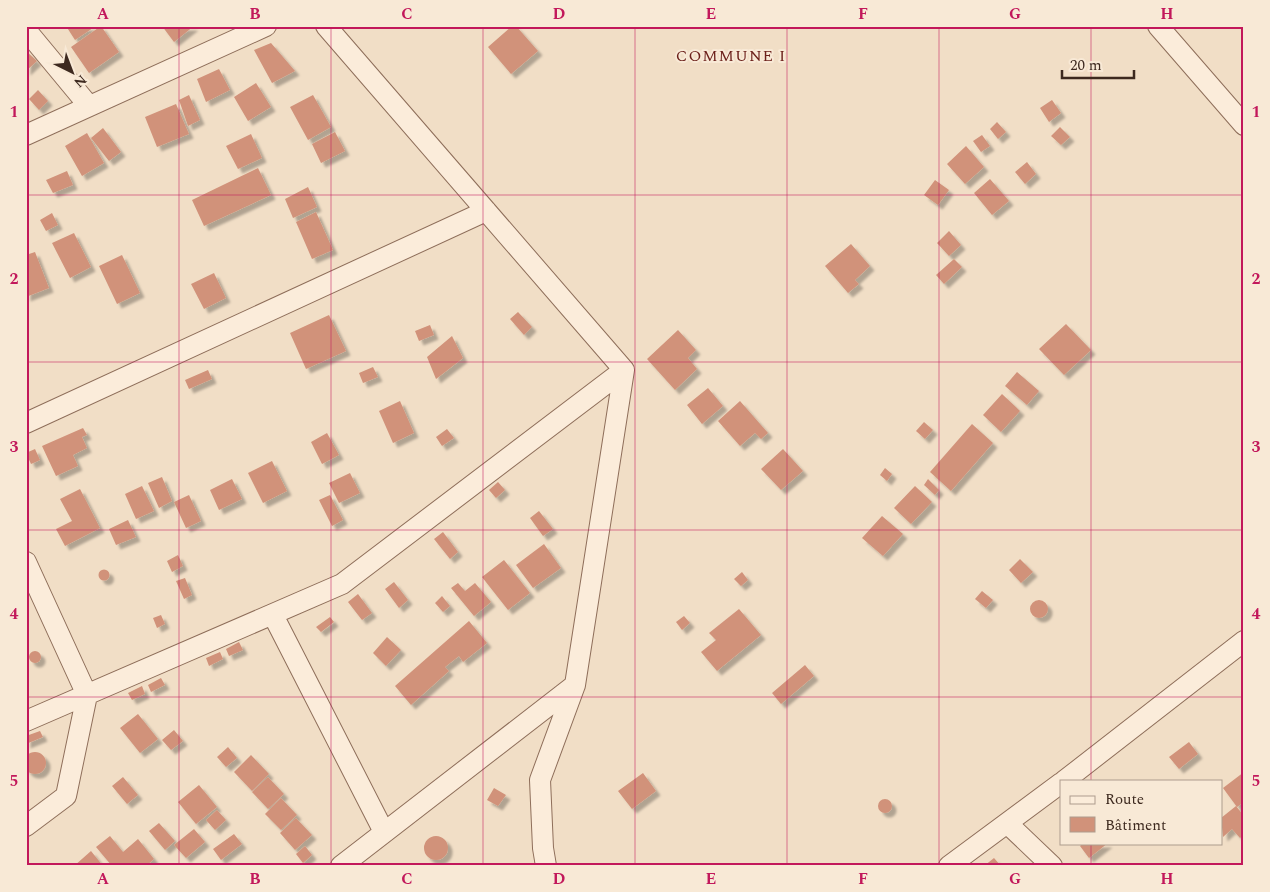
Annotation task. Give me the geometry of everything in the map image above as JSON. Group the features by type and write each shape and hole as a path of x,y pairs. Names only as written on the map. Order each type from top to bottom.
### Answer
{"street":[{"path":"26,135 266,26"},
{"path":"326,26 624,370 575,685 540,780 543,848 546,866"},
{"path":"1158,26 1244,125"},
{"path":"26,30 89,106"},
{"path":"26,423 486,211"},
{"path":"26,721 342,584 624,370"},
{"path":"26,562 88,695 66,796 26,826"},
{"path":"273,615 384,832"},
{"path":"1066,780 1244,641"},
{"path":"341,866 575,685"},
{"path":"949,866 1060,784"},
{"path":"1008,824 1052,866"}],"building":[{"path":"66,26 96,26 75,40"},
{"path":"101,26 119,52 89,73 71,47"},
{"path":"162,26 194,26 174,42"},
{"path":"512,26 516,26 538,51 511,74 488,47"},
{"path":"271,43 295,71 272,83 254,50"},
{"path":"26,51 37,61 26,71"},
{"path":"219,69 230,90 206,102 197,79"},
{"path":"256,83 271,107 248,121 234,97"},
{"path":"38,90 48,101 39,110 29,99"},
{"path":"189,95 200,120 188,126 179,100"},
{"path":"313,95 331,127 308,140 290,107"},
{"path":"1052,100 1061,113 1049,122 1040,108"},
{"path":"176,104 189,134 157,147 145,117"},
{"path":"997,122 1006,132 998,139 990,129"},
{"path":"1060,127 1070,137 1061,145 1051,136"},
{"path":"103,128 121,152 109,161 91,138"},
{"path":"335,132 345,151 321,163 312,144"},
{"path":"87,133 104,163 82,176 65,146"},
{"path":"251,134 262,158 238,169 226,146"},
{"path":"982,135 990,146 981,152 973,141"},
{"path":"966,146 984,167 965,184 947,164"},
{"path":"1027,162 1036,174 1025,184 1015,172"},
{"path":"258,168 271,195 204,226 192,200"},
{"path":"67,171 73,185 53,193 46,180"},
{"path":"990,179 1009,201 992,215 974,193"},
{"path":"935,180 949,190 938,205 924,195"},
{"path":"308,187 317,207 293,218 285,199"},
{"path":"316,212 333,250 312,259 296,222"},
{"path":"52,213 58,225 46,231 40,220"},
{"path":"949,231 961,245 949,256 937,243"},
{"path":"74,233 91,267 70,278 52,243"},
{"path":"851,244 870,266 855,280 859,284 848,293 825,266"},
{"path":"35,252 49,288 26,297 26,255"},
{"path":"122,255 140,293 117,304 99,266"},
{"path":"954,259 962,267 944,284 936,275"},
{"path":"214,273 226,298 204,309 191,284"},
{"path":"518,312 532,327 524,335 510,319"},
{"path":"329,315 346,351 306,369 290,333"},
{"path":"1066,324 1091,350 1064,375 1039,349"},
{"path":"430,325 434,335 419,341 415,331"},
{"path":"678,330 696,350 688,358 697,369 675,390 647,359"},
{"path":"452,336 463,358 436,379 427,357"},
{"path":"373,367 378,377 363,383 359,373"},
{"path":"208,370 212,379 189,389 185,380"},
{"path":"1017,372 1039,391 1027,405 1005,386"},
{"path":"708,388 723,406 702,424 687,405"},
{"path":"1002,394 1020,411 1001,432 983,415"},
{"path":"400,401 414,433 393,443 379,411"},
{"path":"740,401 768,433 761,439 755,433 740,446 718,421"},
{"path":"924,422 933,430 925,439 916,431"},
{"path":"972,424 993,443 951,491 930,472"},
{"path":"83,428 87,435 82,437 87,448 73,455 78,466 56,476 42,446"},
{"path":"447,429 454,438 442,446 436,437"},
{"path":"327,433 339,455 322,464 311,442"},
{"path":"35,449 40,460 31,464 26,453"},
{"path":"783,449 803,471 781,490 761,469"},
{"path":"272,461 287,491 263,503 248,473"},
{"path":"885,468 892,474 887,481 880,475"},
{"path":"350,473 360,493 339,503 329,483"},
{"path":"162,477 172,501 159,508 148,483"},
{"path":"232,479 242,499 219,510 210,490"},
{"path":"928,479 939,490 935,495 924,485"},
{"path":"498,482 505,490 496,498 489,490"},
{"path":"142,486 154,511 136,519 125,494"},
{"path":"915,486 932,502 911,524 894,508"},
{"path":"80,489 100,528 65,546 56,529 72,521 60,499"},
{"path":"189,495 201,521 186,528 174,502"},
{"path":"330,495 343,520 332,526 319,500"},
{"path":"539,511 553,529 543,536 530,518"},
{"path":"882,516 903,534 883,556 862,538"},
{"path":"128,520 136,537 116,545 109,529"},
{"path":"443,532 458,552 450,559 434,539"},
{"path":"544,544 561,568 533,588 516,565"},
{"path":"178,555 183,566 172,572 167,561"},
{"path":"1020,559 1033,572 1021,583 1009,570"},
{"path":"504,560 530,593 508,610 482,577"},
{"path":"104,569 110,575 104,581 98,575"},
{"path":"742,572 748,580 741,586 734,579"},
{"path":"185,578 192,595 184,599 176,581"},
{"path":"394,582 408,600 399,608 385,589"},
{"path":"458,583 465,591 475,583 491,602 474,616 451,588"},
{"path":"982,591 993,600 986,608 975,599"},
{"path":"358,594 372,613 362,620 348,602"},
{"path":"442,596 450,606 443,612 435,603"},
{"path":"1039,600 1045,603 1048,609 1045,615 1039,618 1033,615 1030,609 1033,603"},
{"path":"739,609 761,635 717,671 701,652 716,640 709,633"},
{"path":"161,615 165,624 157,628 153,618"},
{"path":"684,616 690,623 682,630 676,622"},
{"path":"330,617 334,622 321,632 316,627"},
{"path":"469,621 487,643 463,662 459,656 445,667 449,671 411,705 395,686"},
{"path":"387,637 401,650 386,666 373,653"},
{"path":"239,642 243,650 229,656 226,649"},
{"path":"37,651 40,652 40,662 33,663 30,662 29,655 30,652"},
{"path":"220,652 223,659 209,666 206,658"},
{"path":"805,665 814,676 781,704 772,693"},
{"path":"161,678 165,685 151,692 148,685"},
{"path":"142,686 145,694 132,700 128,693"},
{"path":"138,714 158,739 140,753 120,728"},
{"path":"174,730 183,741 171,750 162,740"},
{"path":"40,731 43,737 26,744 26,736"},
{"path":"1189,742 1198,754 1179,769 1169,757"},
{"path":"228,747 237,758 226,767 217,757"},
{"path":"35,752 43,755 46,763 43,771 35,774 27,771 24,763 27,755"},
{"path":"251,755 269,774 252,791 234,772"},
{"path":"1244,772 1244,802 1237,807 1223,788"},
{"path":"643,773 656,791 632,809 618,791"},
{"path":"123,777 138,795 127,804 112,786"},
{"path":"268,777 284,794 268,809 252,792"},
{"path":"199,785 217,807 196,824 178,802"},
{"path":"494,788 506,795 498,806 487,800"},
{"path":"281,798 297,815 281,830 265,814"},
{"path":"882,799 888,799 892,806 888,813 882,813 878,809 878,803"},
{"path":"1236,806 1244,816 1244,835 1240,838 1232,829 1223,837 1222,817"},
{"path":"217,810 226,820 215,830 206,820"},
{"path":"296,818 312,835 295,850 280,833"},
{"path":"159,823 175,841 165,850 149,831"},
{"path":"194,829 205,842 186,858 174,845"},
{"path":"234,834 242,844 221,860 213,849"},
{"path":"110,836 123,852 138,839 154,859 146,866 112,866 96,847"},
{"path":"436,836 444,840 448,848 444,856 436,860 428,856 424,848 428,840"},
{"path":"1082,844 1107,844 1089,858 1080,846"},
{"path":"305,846 312,855 303,863 296,854"},
{"path":"91,851 103,866 74,866"},
{"path":"994,858 1001,866 984,866"}],"district":[{"name":"COMMUNE I","path":"731,56"}]}
